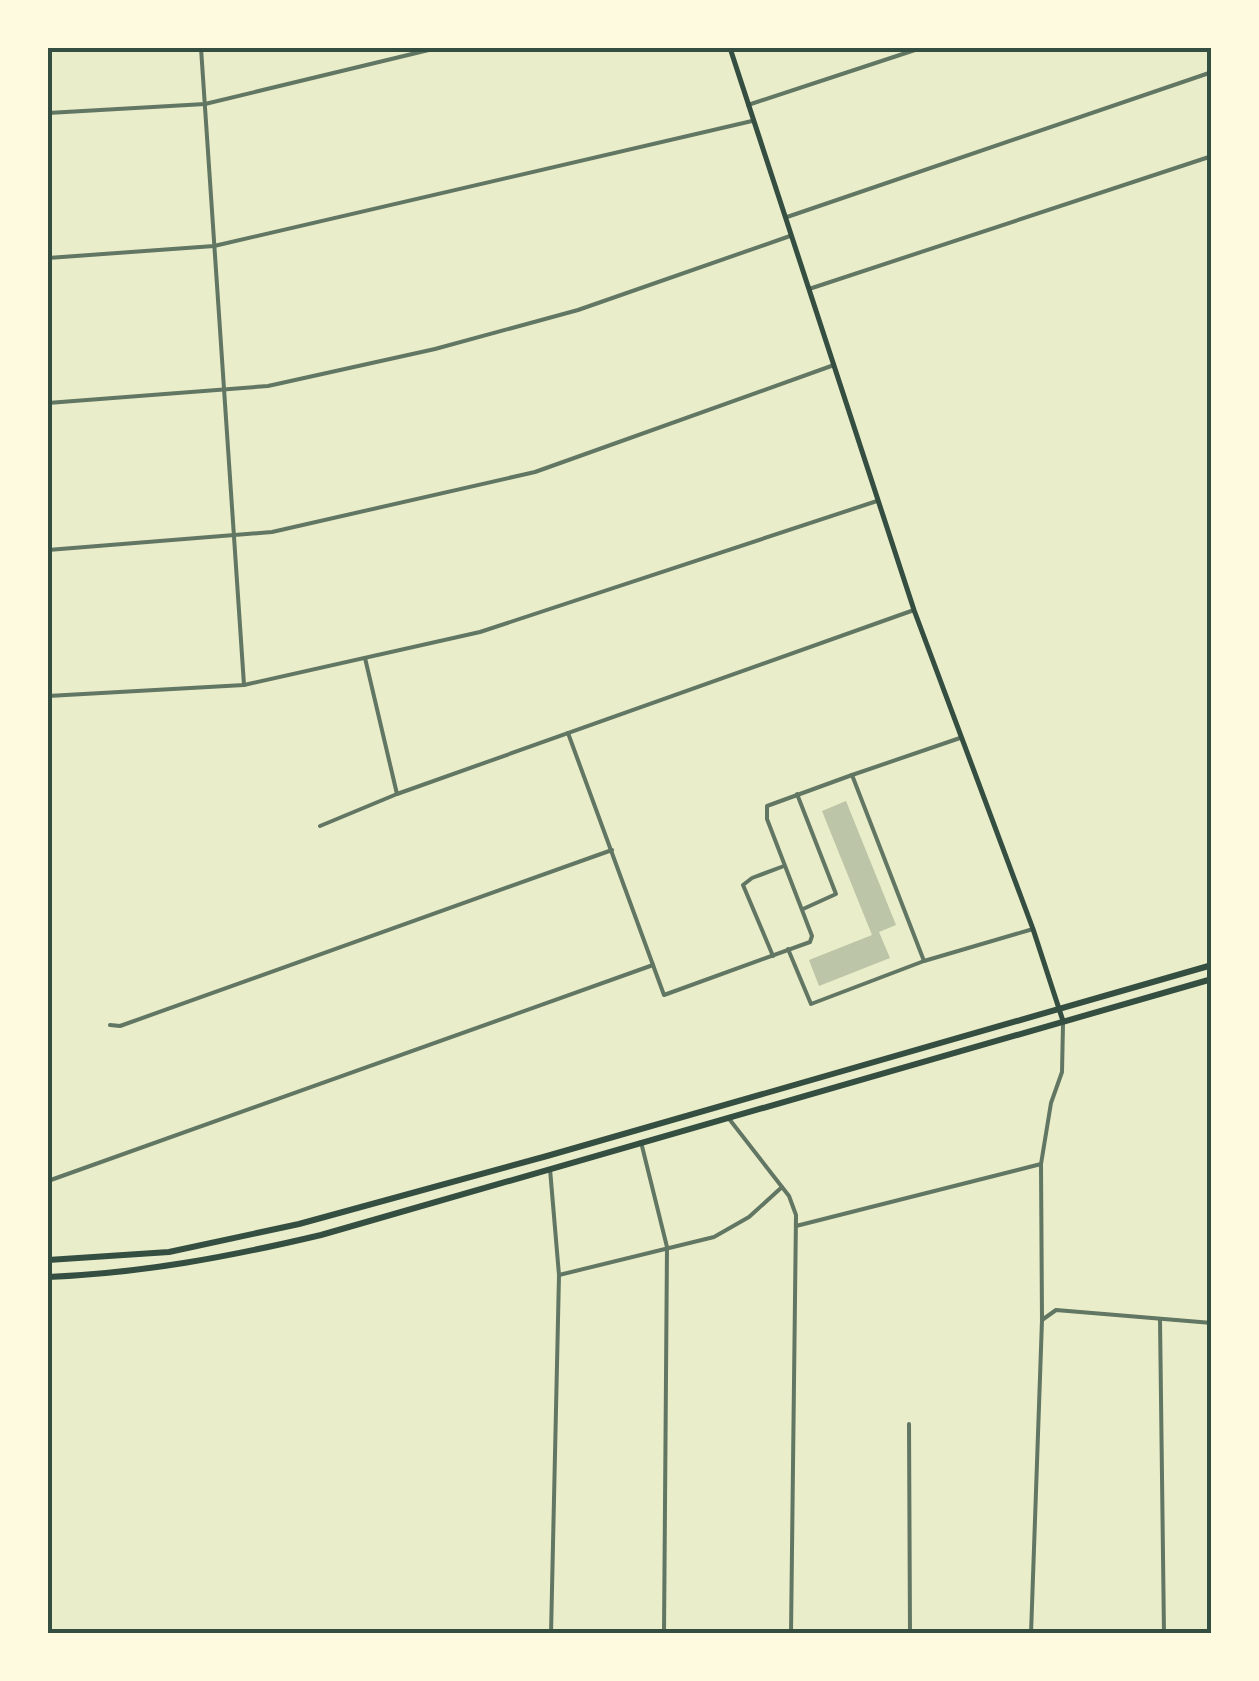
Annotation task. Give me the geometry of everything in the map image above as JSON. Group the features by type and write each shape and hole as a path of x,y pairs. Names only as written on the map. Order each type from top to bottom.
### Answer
{"highway":[{"path":"48,1260 169,1252 316,1218 1212,964"},
{"path":"48,1276 148,1270 233,1256 321,1234 1212,979"},
{"path":"316,1218 321,1234"}],"main road":[{"path":"730,48 914,610 1033,928 1064,1024"}],"street":[{"path":"201,48 244,685"},
{"path":"48,113 204,104 437,48"},
{"path":"748,105 921,48"},
{"path":"786,217 1212,72"},
{"path":"48,258 214,246 752,121"},
{"path":"809,290 1212,156"},
{"path":"48,402 268,386 435,349 578,310 792,236"},
{"path":"48,550 272,532 535,472 834,365"},
{"path":"48,696 244,685 480,632 877,501"},
{"path":"320,826 397,794 914,610"},
{"path":"364,658 397,794"},
{"path":"568,733 664,995 810,942 812,936 803,909 767,819 767,806 960,738"},
{"path":"852,775 924,961"},
{"path":"797,794 836,894 803,909"},
{"path":"110,1026 120,1026 612,850"},
{"path":"773,956 743,886 752,878 784,866"},
{"path":"788,949 811,1004 924,961 1033,928"},
{"path":"48,1180 653,965"},
{"path":"1031,1634 1042,1320 1042,1164 1051,1103 1062,1072 1064,1024"},
{"path":"729,1119 794,1204 791,1634"},
{"path":"641,1142 667,1247 664,1634"},
{"path":"796,1226 1042,1164"},
{"path":"550,1169 558,1276 551,1634"},
{"path":"558,1276 714,1237 748,1217 782,1187"},
{"path":"1042,1320 1056,1310 1212,1323"},
{"path":"1160,1320 1164,1634"},
{"path":"909,1424 910,1634"}],"building":[{"path":"846,801 896,925 879,932 890,958 819,986 809,960 872,935 822,811"}]}
